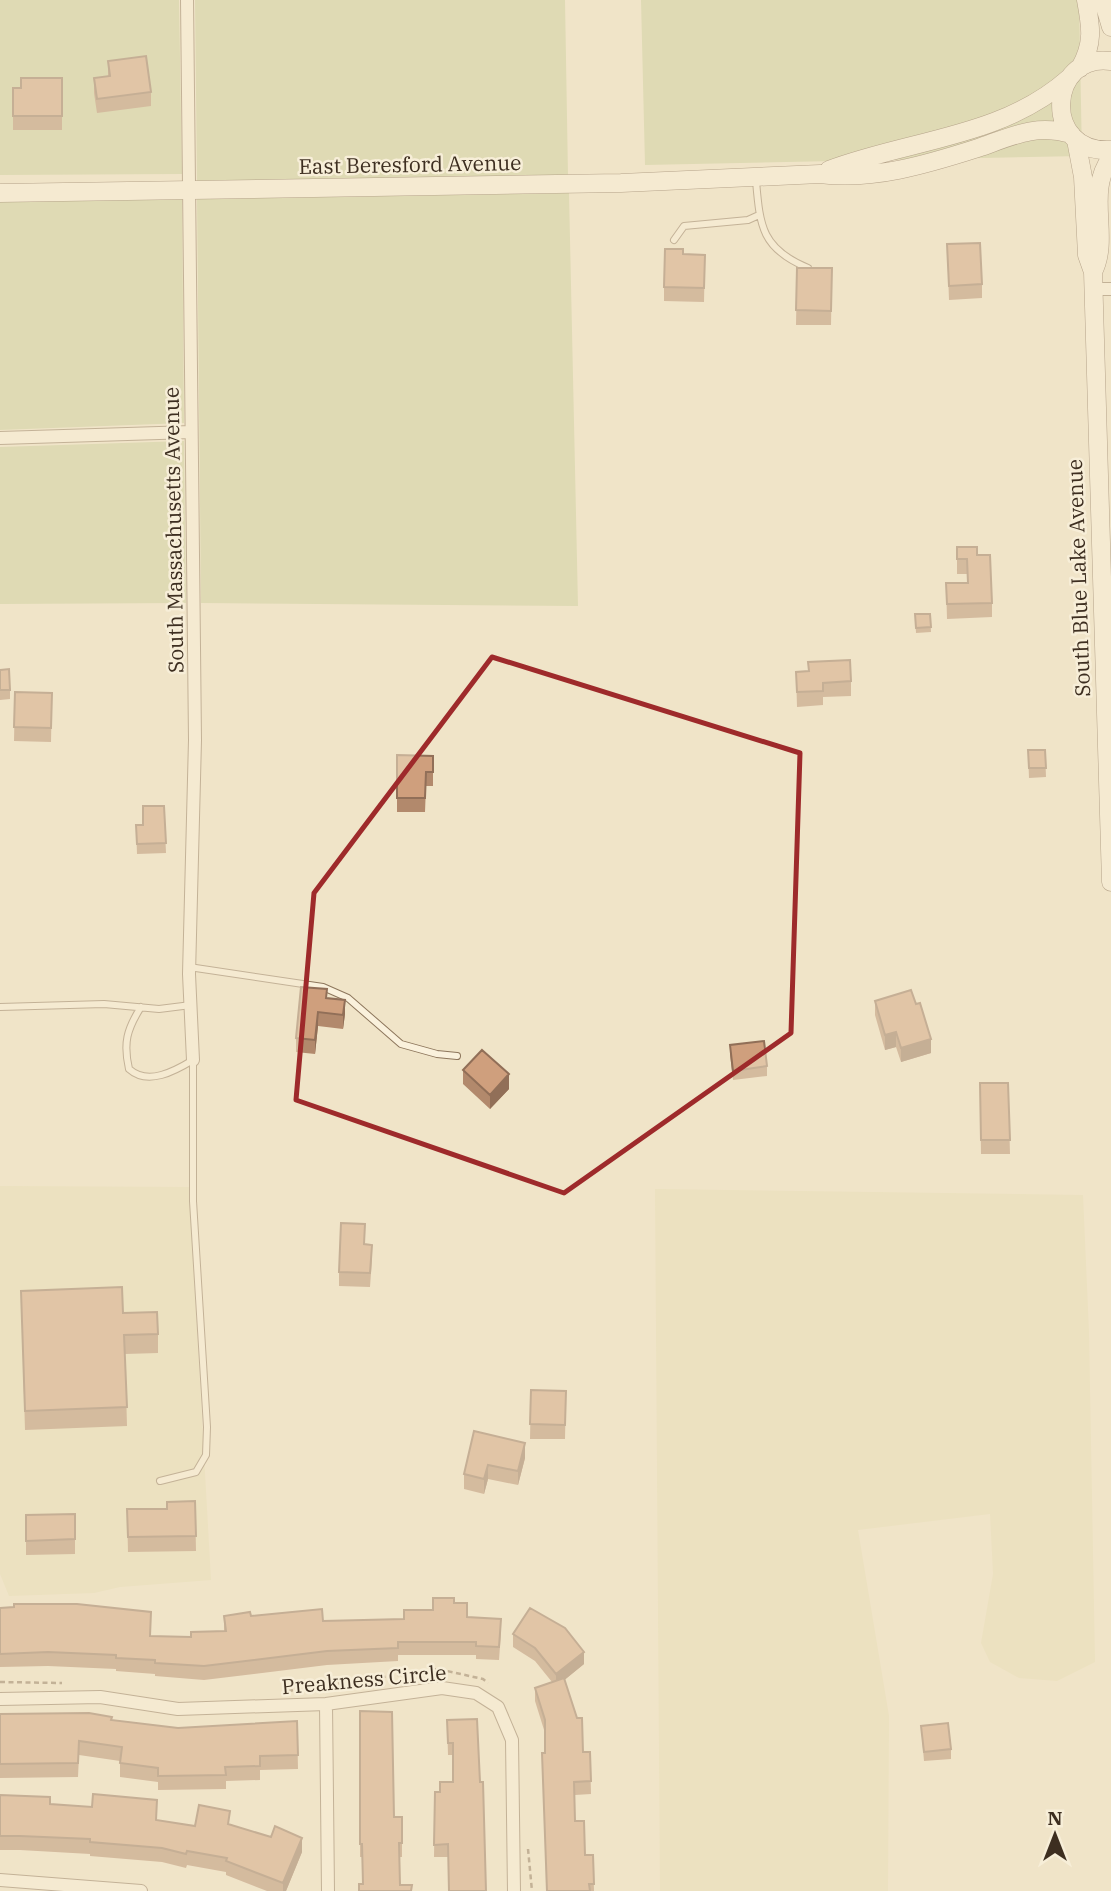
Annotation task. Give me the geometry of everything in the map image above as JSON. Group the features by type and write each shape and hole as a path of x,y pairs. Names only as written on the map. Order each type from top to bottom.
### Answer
{"street":[{"name":"South Massachusetts Avenue","path":"187,0 195,834 190,967 193,1060"},
{"path":"1075,73 1090,49 1092,32 1086,0"},
{"path":"1103,0 1111,27"},
{"path":"1075,73 1092,62 1111,61"},
{"name":"East Beresford Avenue","path":"820,174 846,163 985,128 1048,97 1075,73"},
{"name":"South Blue Lake Avenue","path":"1075,73 1062,91 1060,106 1063,120 1073,137 1083,177 1087,254 1099,284"},
{"name":"East Beresford Avenue","path":"0,193 756,179 820,174 837,176 883,173 976,148 1030,129 1048,129 1073,137 1087,147 1111,150"},
{"name":"South Blue Lake Avenue","path":"1111,158 1101,178 1104,250 1099,284 1111,882"},
{"path":"0,438 191,432"},
{"name":"Preakness Circle","path":"0,1699 100,1697 178,1709 326,1704 442,1688 476,1693 498,1707 512,1740 514,1891"},
{"path":"326,1704 328,1891"},
{"path":"0,1880 141,1891"}],"lane":[{"path":"756,179 759,215 766,238 776,251 808,268"},
{"path":"674,240 684,226 748,220 759,215"},
{"path":"190,967 323,987 348,998 401,1044 437,1055 457,1056"},
{"path":"0,1007 191,1005"},
{"path":"141,1007 127,1032 125,1051 129,1069 144,1076 157,1076 172,1073 193,1060"},
{"path":"160,1481 196,1472 206,1455 207,1427 193,1201 193,1060"}],"highlighted area":[{"path":"492,657 800,753 791,1033 564,1193 296,1100 314,893"}],"shaded area":[{"path":"0,1186 189,1187 211,1580 120,1587 94,1593 9,1596 0,1574"},
{"path":"655,1189 1083,1195 1089,1332 1095,1662 1057,1681 1019,1678 990,1662 981,1643 993,1574 990,1514 858,1530 889,1716 888,1891 660,1891"}],"green space":[{"path":"0,0 179,0 182,174 0,175"},
{"path":"195,0 565,0 568,176 197,182"},
{"path":"641,0 1079,0 1082,156 645,165"},
{"path":"569,193 578,606 201,603 197,199"},
{"path":"182,199 184,423 0,430 0,201"},
{"path":"184,441 186,603 0,604 0,447"}],"building":[{"path":"146,56 151,92 97,99 94,78 110,76 108,61"},
{"path":"21,78 62,78 62,116 13,116 13,88 21,88"},
{"path":"980,243 982,284 949,286 947,244"},
{"path":"665,249 683,249 683,254 705,255 704,288 664,287"},
{"path":"797,268 832,268 831,311 796,310"},
{"path":"957,547 977,547 977,555 990,555 992,603 947,604 946,583 968,583 967,559 957,559"},
{"path":"915,614 930,614 931,627 916,628"},
{"path":"850,660 851,681 823,683 823,691 797,692 796,672 809,671 808,662"},
{"path":"9,669 10,690 0,690 0,670"},
{"path":"15,692 52,693 51,728 14,727"},
{"path":"1028,750 1045,750 1046,768 1029,768"},
{"path":"397,755 433,756 433,772 426,772 425,798 397,798"},
{"path":"143,806 164,806 166,843 137,844 136,825 143,825"},
{"path":"301,987 327,989 326,998 345,1000 343,1015 318,1012 315,1040 296,1038"},
{"path":"911,990 916,1004 920,1003 931,1039 901,1048 896,1032 885,1035 875,1001"},
{"path":"764,1041 767,1066 733,1071 730,1045"},
{"path":"482,1050 509,1074 490,1095 463,1070"},
{"path":"980,1083 1008,1083 1010,1140 981,1140"},
{"path":"341,1223 365,1224 364,1244 372,1245 370,1273 339,1272"},
{"path":"122,1287 123,1313 157,1312 158,1334 124,1335 127,1407 25,1411 21,1291"},
{"path":"531,1390 566,1391 565,1425 530,1424"},
{"path":"474,1431 525,1443 518,1471 488,1465 484,1479 464,1474"},
{"path":"195,1501 196,1536 128,1537 127,1509 167,1509 167,1502"},
{"path":"75,1514 75,1539 26,1541 26,1515"},
{"path":"433,1598 454,1598 454,1603 467,1603 467,1617 501,1619 499,1647 476,1646 476,1642 398,1642 398,1648 327,1651 204,1666 155,1663 155,1660 116,1658 116,1655 48,1652 0,1654 0,1608 14,1607 14,1604 77,1604 151,1612 150,1636 191,1637 191,1632 226,1631 224,1616 250,1612 251,1616 322,1609 323,1621 404,1619 404,1610 433,1610"},
{"path":"530,1608 565,1628 584,1652 556,1674 535,1648 513,1634"},
{"path":"564,1678 577,1718 582,1718 583,1752 590,1752 591,1781 574,1782 575,1821 584,1821 585,1855 593,1855 594,1884 589,1884 590,1891 547,1891 542,1753 545,1753 545,1720 535,1688"},
{"path":"360,1711 392,1712 394,1817 402,1817 402,1843 399,1843 400,1885 412,1885 411,1891 359,1891 359,1884 363,1884 360,1844"},
{"path":"89,1713 112,1717 111,1720 178,1728 297,1721 298,1755 260,1756 260,1766 225,1767 226,1775 158,1776 158,1768 120,1763 122,1747 79,1741 78,1763 0,1764 0,1714"},
{"path":"477,1719 480,1782 483,1782 486,1891 449,1891 448,1844 434,1845 435,1792 440,1792 440,1782 453,1782 453,1743 448,1743 447,1720"},
{"path":"948,1723 951,1749 924,1752 921,1726"},
{"path":"93,1794 157,1800 156,1820 195,1826 199,1805 230,1811 228,1824 271,1837 275,1826 302,1838 283,1883 226,1861 227,1858 187,1851 186,1854 162,1848 90,1842 90,1839 0,1836 0,1795 50,1797 50,1804 92,1807"}]}
